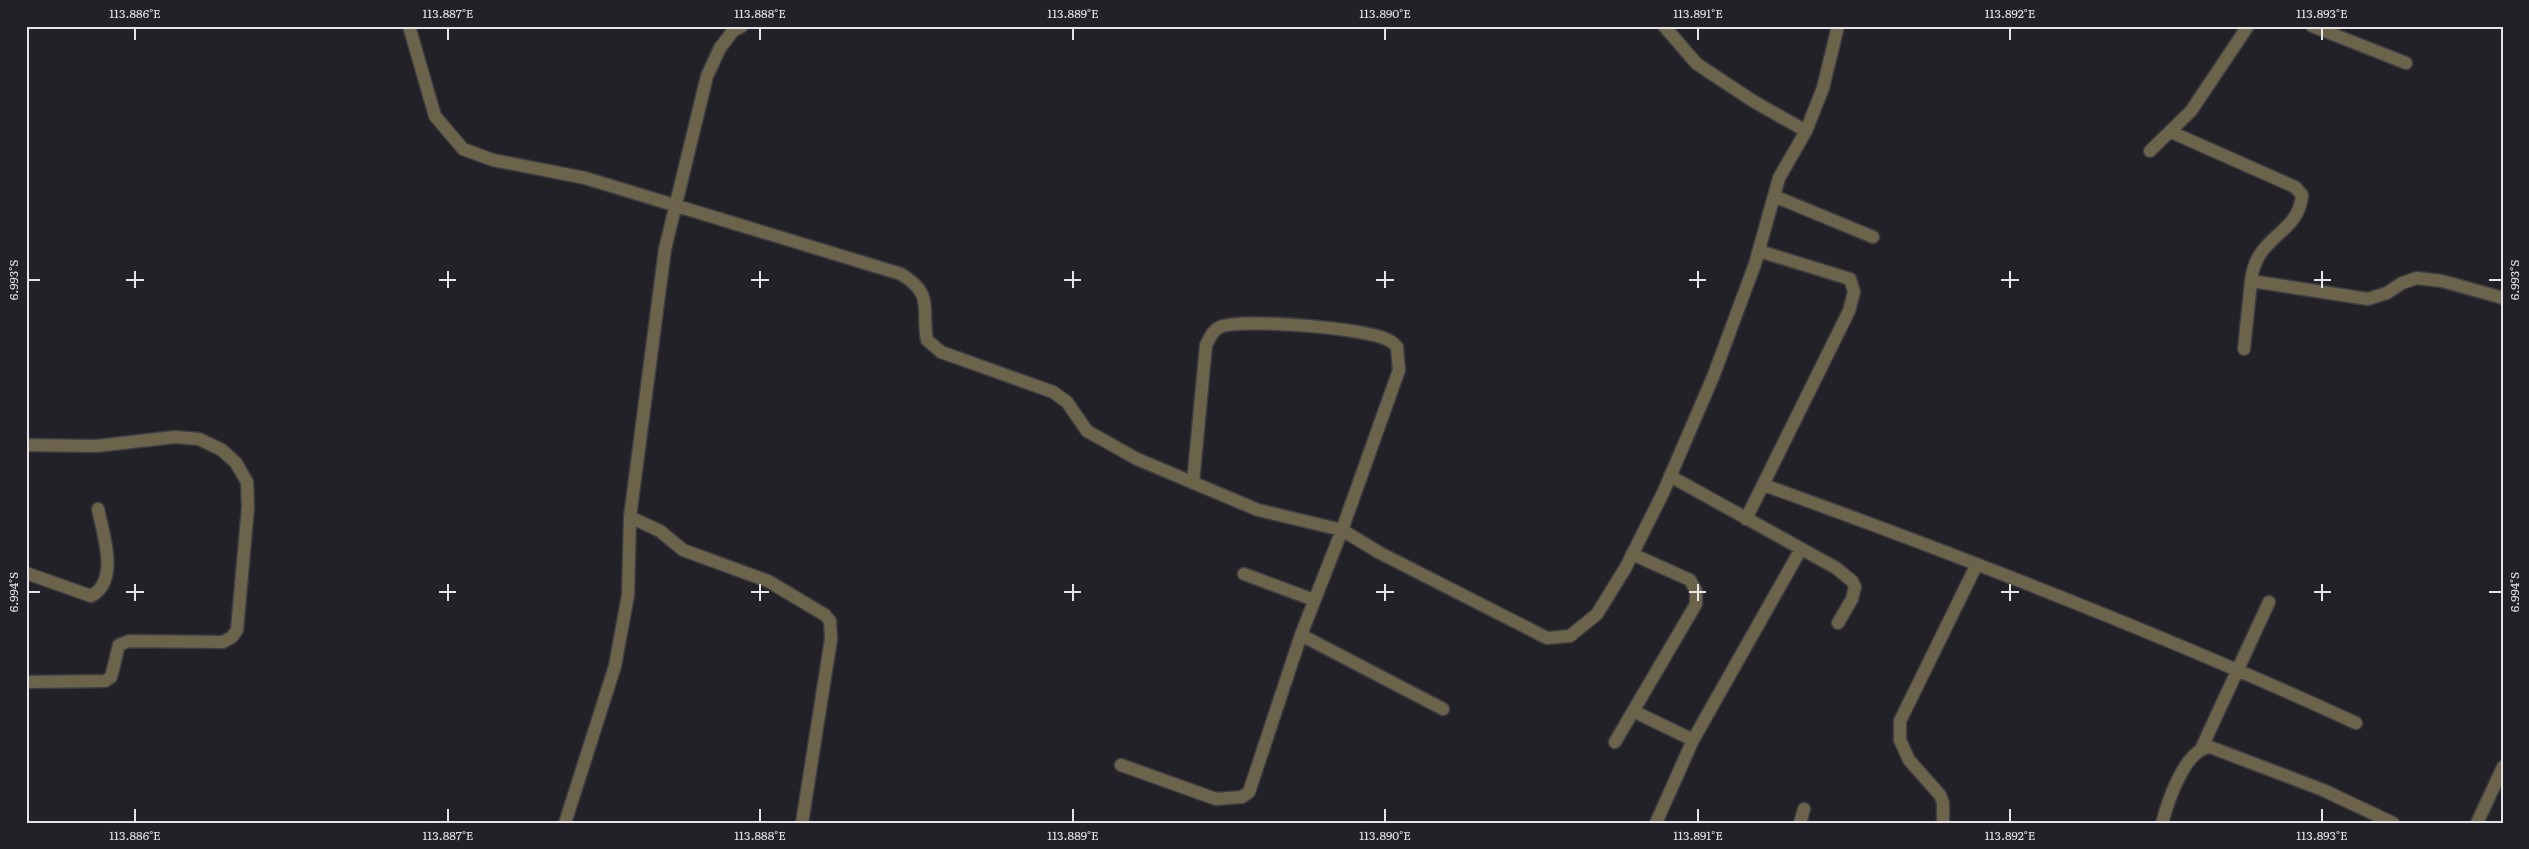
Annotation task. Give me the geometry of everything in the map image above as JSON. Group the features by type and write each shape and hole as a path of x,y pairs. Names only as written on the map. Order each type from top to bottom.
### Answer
{"street":[{"path":"409,26 436,116 463,149 493,160 585,178 901,274 920,287 926,303 924,328 927,340 941,352 1053,392 1067,402 1087,431 1137,459 1258,510 1342,530 1380,553 1547,638 1570,636 1597,614 1632,554 1670,476 1713,376 1759,251 1779,178 1806,131 1824,88 1838,26"},
{"path":"565,823 597,730 615,666 628,596 630,517 664,249 707,76 720,48 733,31 742,26"},
{"path":"1664,26 1697,64 1753,101 1806,131"},
{"path":"2150,151 2191,111 2248,26"},
{"path":"2312,26 2406,64"},
{"path":"2171,132 2295,187 2302,194 2301,208 2296,216 2265,245 2255,259 2244,349"},
{"path":"1774,196 1873,237"},
{"path":"1746,519 1849,312 1854,292 1850,279 1759,251"},
{"path":"2251,282 2368,299 2388,293 2402,283 2417,278 2442,280 2503,298"},
{"path":"1121,765 1216,799 1242,797 1249,792 1301,635 1342,530 1399,370 1397,347 1388,340 1334,328 1282,325 1220,327 1206,345 1193,484"},
{"path":"26,445 96,446 176,437 199,439 222,450 236,463 247,482 248,507 237,630 232,637 223,642 129,641 119,646 111,677 105,680 26,682"},
{"path":"1670,476 1836,568 1854,584 1852,599 1838,623"},
{"path":"1764,485 1977,564 2238,669 2356,723"},
{"path":"26,573 91,596 99,592 105,580 108,554 98,509"},
{"path":"630,517 660,531 683,550 768,581 830,621 831,639 802,823"},
{"path":"1656,823 1692,740 1801,548"},
{"path":"1615,742 1696,604 1696,591 1690,580 1632,554"},
{"path":"1943,823 1943,803 1940,795 1909,760 1900,740 1900,720 1977,564"},
{"path":"1244,574 1314,600"},
{"path":"2202,748 2269,602"},
{"path":"1301,635 1443,709"},
{"path":"1632,711 1692,740"},
{"path":"2162,823 2168,799 2194,752 2210,747 2323,790 2393,823"},
{"path":"2477,823 2503,767"},
{"path":"1800,823 1804,809"}]}
